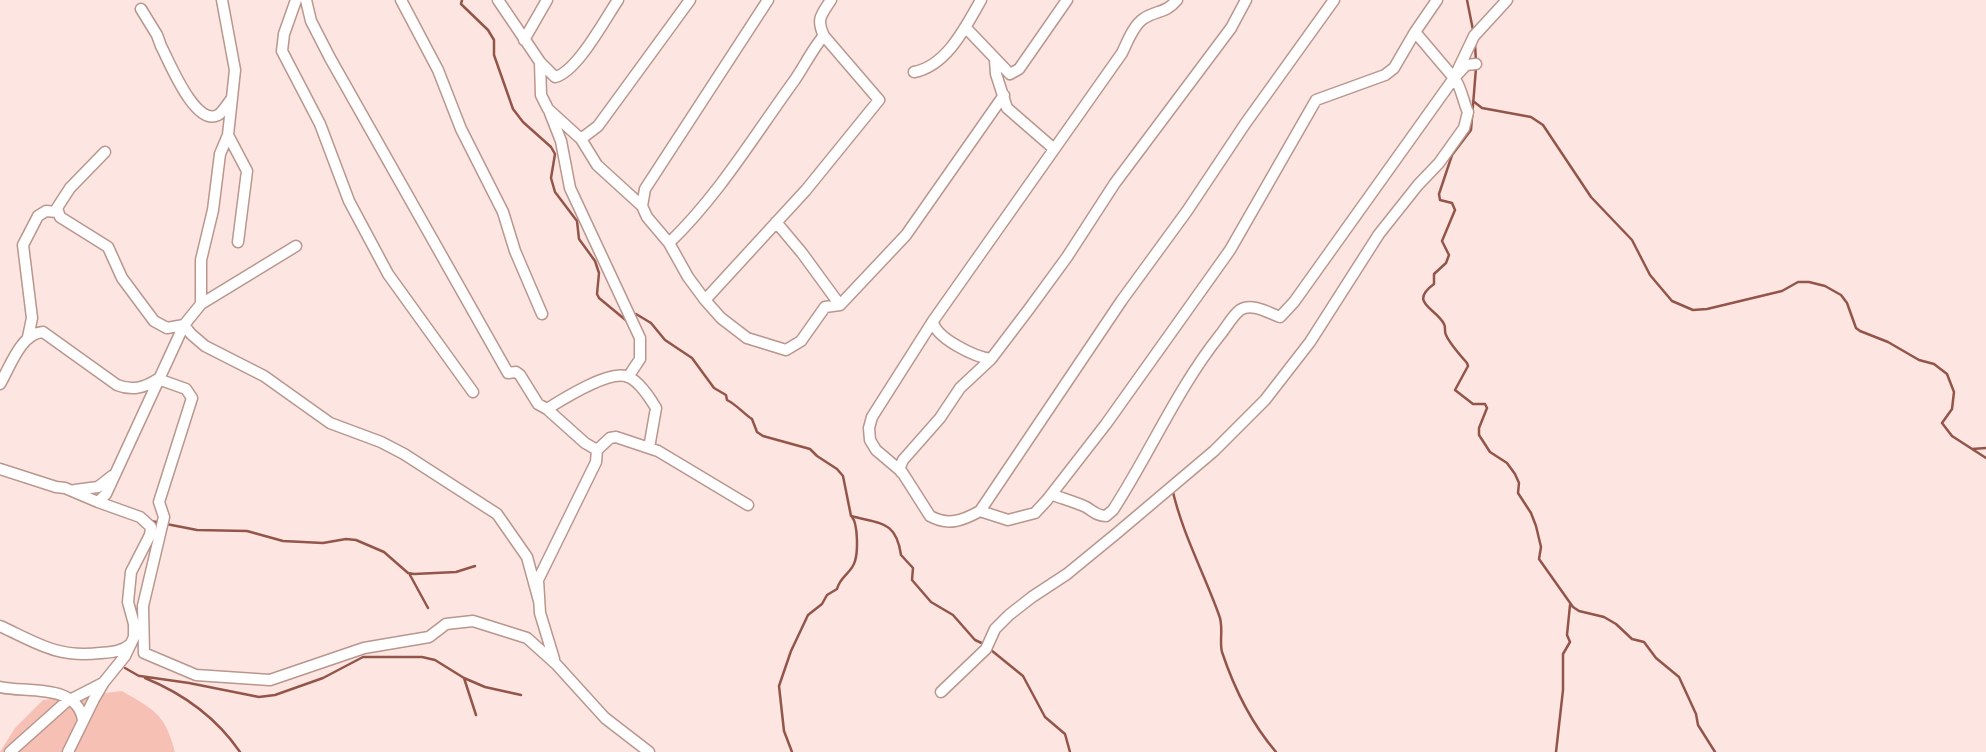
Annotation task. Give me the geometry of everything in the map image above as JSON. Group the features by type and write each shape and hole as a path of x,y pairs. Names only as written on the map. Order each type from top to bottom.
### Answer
{"street":[{"path":"201,304 201,260 213,210 220,154 228,135 234,70 222,0"},
{"path":"296,0 284,34 282,51 320,124 349,201 388,274 473,392"},
{"path":"306,0 311,22 330,58 508,373 516,372 520,375 537,404 547,409 585,443 597,450"},
{"path":"401,0 438,70 461,129 503,212 515,251 542,314"},
{"path":"498,0 540,62 555,77 562,75 578,59 618,0"},
{"path":"524,40 547,0"},
{"path":"581,139 598,126 690,0"},
{"path":"642,206 645,189 768,0"},
{"path":"705,300 806,190 879,100 824,36 818,25 831,0"},
{"path":"914,72 937,63 959,33 966,28 981,0"},
{"path":"966,28 1010,74 1019,69 1067,0"},
{"path":"902,472 876,450 870,440 872,416 933,321 1122,53 1138,24 1143,18 1168,10 1177,0"},
{"path":"1246,0 1231,28 1115,183 1067,257 990,359 960,388 940,418 902,460 902,472 930,516 950,523 980,511 1122,300 1334,0"},
{"path":"980,511 1008,520 1035,513 1106,424 1230,250 1316,100 1385,75 1394,68 1437,0"},
{"path":"1454,78 1474,36 1507,0"},
{"path":"141,9 195,109 210,116 219,114 232,97"},
{"path":"941,692 985,649 995,629 1009,615 1067,574 1107,541 1214,451 1265,400 1310,342 1379,234 1418,184 1439,163 1464,128 1468,112 1461,100 1459,83 1415,32"},
{"path":"669,243 718,186 824,36"},
{"path":"995,60 996,74 1007,108 1053,148"},
{"path":"540,62 541,95 561,141 570,188 640,338 640,359 628,377"},
{"path":"1050,496 1081,505 1099,516 1106,516 1113,510 1151,449 1198,364 1234,317 1239,311 1252,306 1280,317 1309,282 1454,78 1466,65 1476,64"},
{"path":"548,109 581,139 597,165 642,206 647,217 669,243 688,277 721,318 747,338 786,350 801,341 825,307 839,306 906,235 1004,95"},
{"path":"228,135 247,172 238,242"},
{"path":"105,152 70,188 57,212 60,217 108,247 122,278 155,321 167,328 184,325"},
{"path":"0,384 28,337 32,318 23,245 38,216 46,211 57,212"},
{"path":"776,222 802,253 839,306"},
{"path":"98,502 106,494 184,325 201,304 296,246"},
{"path":"933,321 939,335 980,358 990,359"},
{"path":"184,325 205,346 264,376 330,423 381,442 404,454 498,514 527,557 556,664"},
{"path":"28,337 35,332 43,332 127,389 147,386 158,379"},
{"path":"547,409 581,388 622,375 628,377 656,408 649,448"},
{"path":"158,379 186,389 192,398 159,502 164,517 143,606 144,653 196,675 270,680 364,648 429,637 446,624 473,621 527,638 556,664 605,718 649,752"},
{"path":"539,601 540,574 596,462 597,450 613,436 659,452 748,505"},
{"path":"2,472 16,473 75,491 98,487 107,482 117,470"},
{"path":"65,488 140,517 151,527 131,572 128,602 134,624 131,644 125,656 103,683 68,752"},
{"path":"0,626 35,644 78,656 119,651 131,644"},
{"path":"10,752 70,700 103,683"},
{"path":"0,687 48,691 78,706 83,720"}],"shaded area":[{"path":"122,691 157,714 167,729 175,752 0,752 15,728 43,700"}],"waterway":[{"path":"462,0 461,4 488,30 494,40 494,55 513,109 555,154 551,178 555,192 577,221 579,239 595,261 599,273 599,298 629,321"},
{"path":"1467,0 1473,30"},
{"path":"1475,44 1476,62"},
{"path":"1476,68 1471,130 1452,155 1439,194 1440,200 1452,203 1455,210 1442,241 1449,255 1446,263 1434,274 1434,284 1423,296 1426,305 1445,325 1445,334 1467,363 1468,366 1455,390 1473,404 1485,404 1487,408 1479,435 1490,452 1507,463 1515,474 1519,483 1518,493 1536,526 1541,547 1539,559 1573,607 1604,617 1632,639 1644,642 1656,658 1679,677 1696,714 1698,725 1715,752"},
{"path":"1473,101 1482,108 1531,117 1543,125 1591,197 1632,240 1650,275 1672,301 1693,310 1707,309 1782,291 1798,282 1825,286 1841,295 1847,303 1856,328 1860,331 1888,342 1919,360 1934,364 1947,374 1954,392 1952,409 1942,423 1952,436 1986,458"},
{"path":"634,316 636,314 651,323 665,340 692,358 714,388 726,395 727,400 752,419 757,432 810,449 837,469 843,476 851,516 891,529 901,555 913,568 912,580 931,602 953,615 975,640 986,645"},
{"path":"1972,449 1986,448"},
{"path":"1172,488 1187,537 1220,620 1221,648 1227,665 1252,718 1276,752"},
{"path":"792,752 784,731 779,686 791,651 808,615 822,604 827,595 837,589 853,565 857,538 852,517"},
{"path":"151,521 197,530 247,531 283,541 323,543 356,540 384,552 408,573 414,574 456,572 475,566"},
{"path":"410,575 428,608"},
{"path":"1556,752 1563,690 1563,654 1570,642 1567,635 1570,605"},
{"path":"991,650 1023,676 1045,717 1065,734 1070,752"},
{"path":"140,676 259,697 275,695 323,678 363,657 422,657 435,660 485,687 521,695"},
{"path":"125,668 139,676"},
{"path":"145,678 173,691 210,717 240,752"},
{"path":"464,678 476,715"}]}
